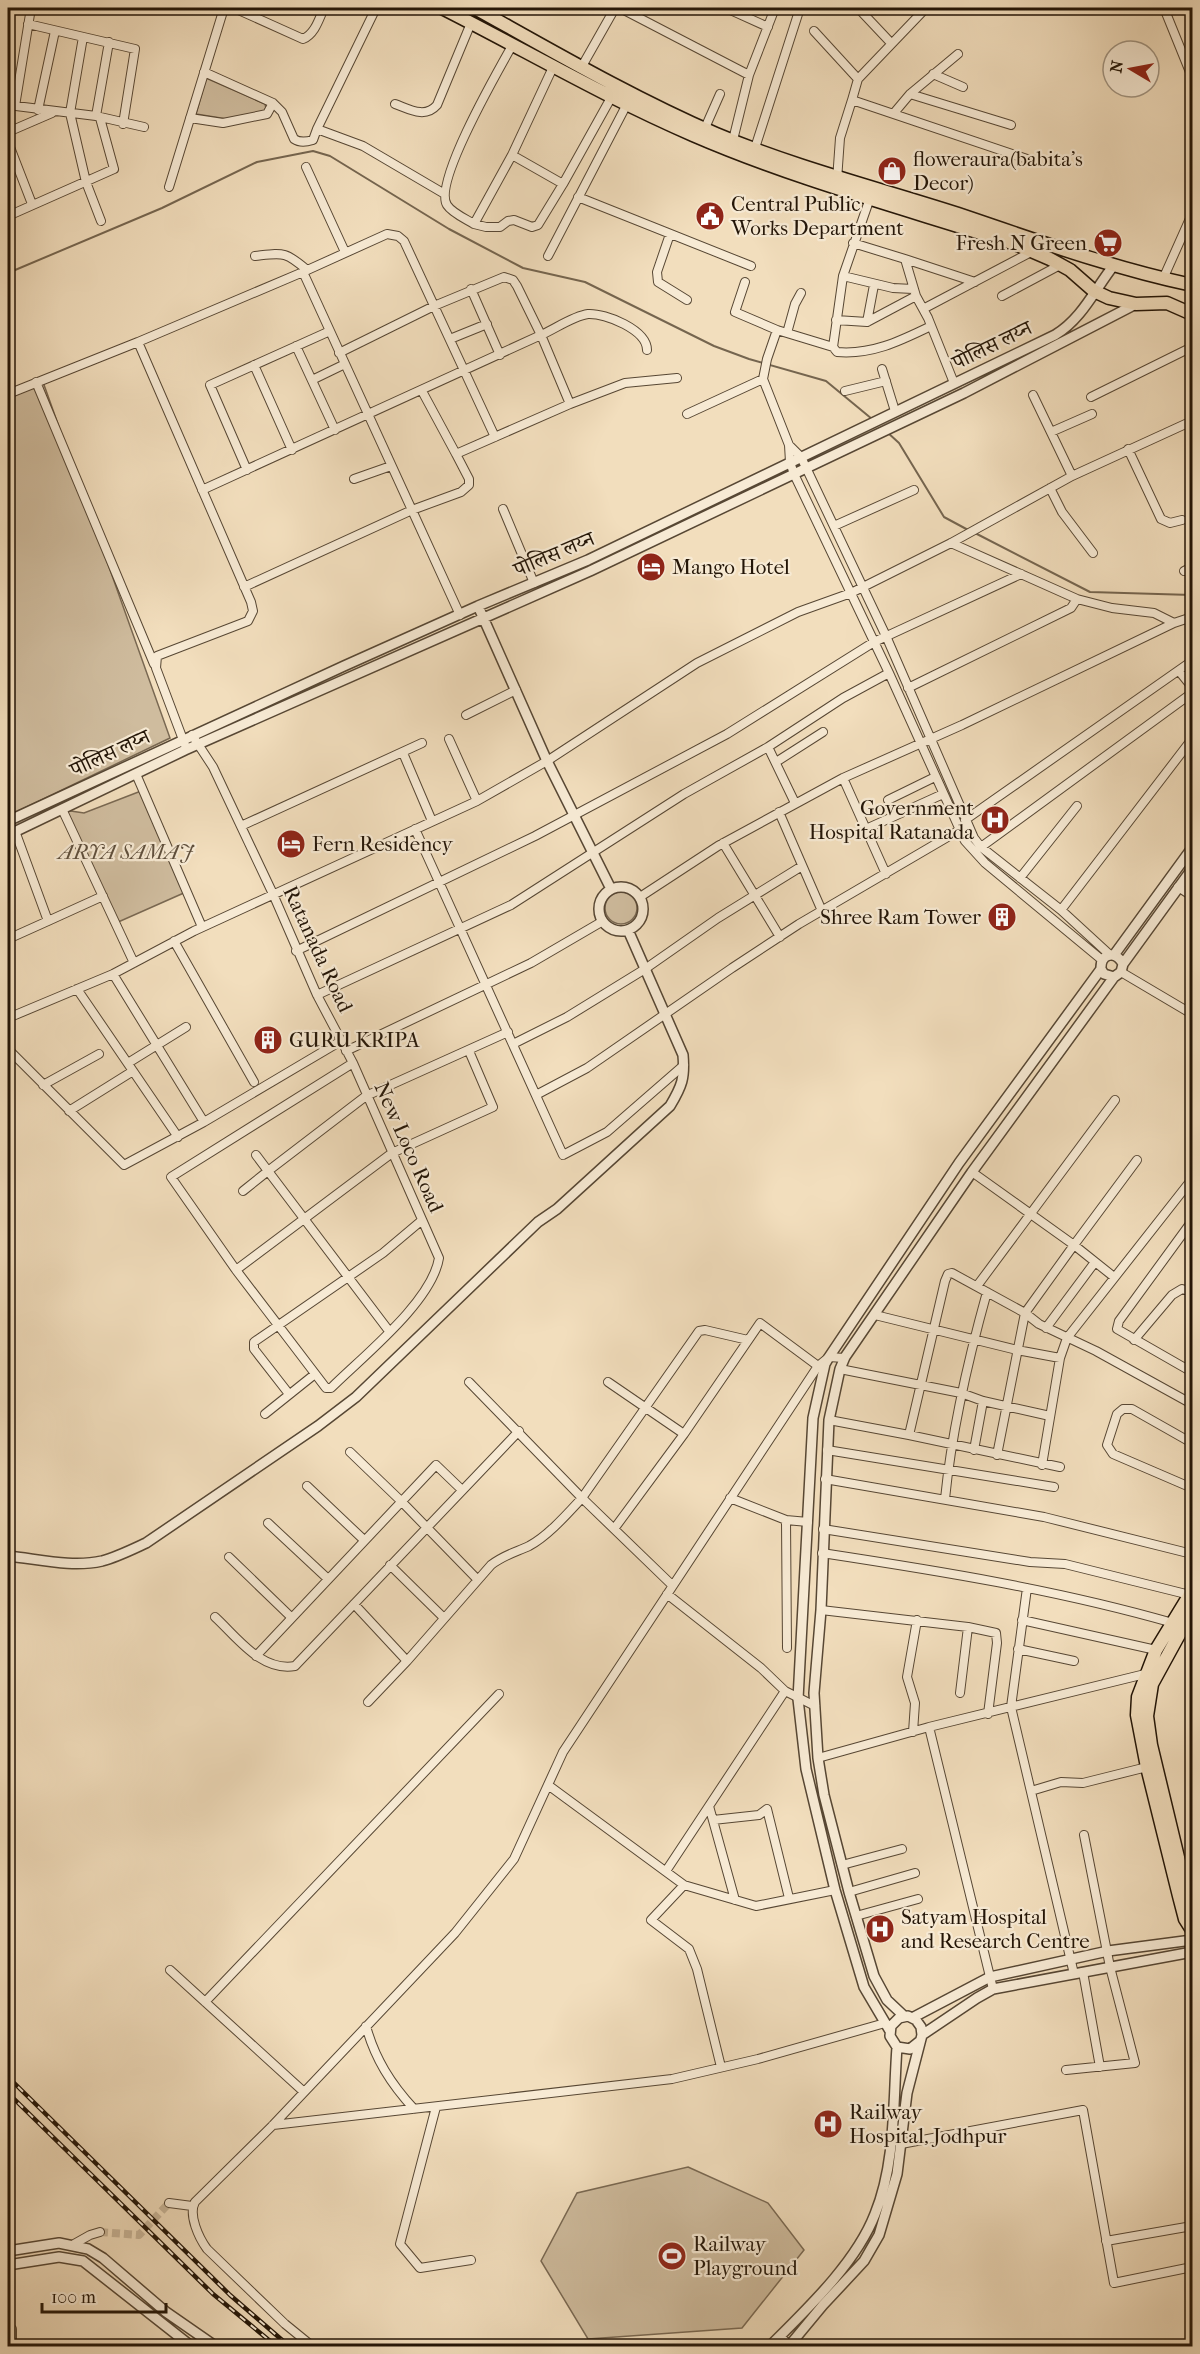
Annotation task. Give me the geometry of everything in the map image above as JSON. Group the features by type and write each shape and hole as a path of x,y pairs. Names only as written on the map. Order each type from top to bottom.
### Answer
{"highway":[{"path":"442,8 627,104 730,151 778,169 836,181 1114,265 1192,285"},
{"path":"475,8 581,68 733,140 836,181 870,198 1033,251 1060,265 1094,291 1109,298 1136,304 1167,303 1192,314"},
{"path":"1191,1593 1156,1650 1145,1674 1138,1697 1137,1715 1147,1767 1181,1904 1185,1919 1192,1930"},
{"path":"1192,1611 1152,1684 1147,1716 1151,1745 1192,1910"}],"street":[{"path":"31,8 11,106 98,117 144,127"},
{"path":"169,187 224,8"},
{"path":"234,8 303,39 314,30 324,8"},
{"path":"204,72 273,103 282,112 294,139 302,142 313,140 376,8"},
{"path":"581,68 615,8"},
{"path":"620,8 749,75"},
{"path":"726,8 768,27"},
{"path":"733,140 749,75 775,8"},
{"path":"755,148 800,8"},
{"path":"858,8 891,43"},
{"path":"836,181 840,138 858,79 917,11 926,8"},
{"path":"1164,8 1192,77"},
{"path":"395,104 426,113 432,111 437,105 471,23"},
{"path":"28,24 135,49 123,124"},
{"path":"38,111 55,31"},
{"path":"814,31 858,79"},
{"path":"83,37 70,113 86,182 101,221"},
{"path":"8,216 114,169 98,117 109,42"},
{"path":"513,44 460,142 443,193 447,205 474,224 500,227 514,220 532,227 538,225 612,96"},
{"path":"894,113 910,94 958,54"},
{"path":"474,224 512,155 554,65"},
{"path":"933,74 963,87"},
{"path":"705,128 720,94"},
{"path":"910,94 1011,125"},
{"path":"852,100 1030,160"},
{"path":"190,118 223,123 267,114 273,103"},
{"path":"548,256 627,104"},
{"path":"8,132 53,113"},
{"path":"318,129 363,146 443,193"},
{"path":"8,142 32,204"},
{"path":"512,155 563,184"},
{"path":"306,167 345,252"},
{"path":"578,197 751,266"},
{"path":"833,347 843,276 870,198"},
{"path":"1163,279 1192,214"},
{"path":"8,394 138,342 387,234 398,236 404,241 495,437"},
{"path":"670,234 657,273 658,282 687,300"},
{"path":"853,243 975,282"},
{"path":"923,309 1033,251"},
{"path":"255,256 285,254 291,256 305,271 339,353 460,615"},
{"path":"905,259 914,293 931,326 954,383"},
{"path":"1002,296 1060,265"},
{"name":"पोलिस लय्न","path":"8,821 478,606 588,560 1070,326 1114,265"},
{"path":"843,276 914,293"},
{"path":"339,353 434,306 504,277 513,280 541,335 570,404"},
{"path":"745,282 735,312 777,330 833,347 837,352 866,352 901,341 931,326"},
{"path":"867,322 874,285"},
{"path":"471,290 500,355"},
{"path":"787,333 795,304 801,293"},
{"path":"836,320 867,322 914,293"},
{"path":"48,921 11,833 198,744 590,571 903,423 1136,304"},
{"path":"202,490 582,316 608,317 638,332 645,339 647,350"},
{"path":"450,339 487,324"},
{"path":"777,330 763,377 789,445 790,462 794,474 889,673 959,830 972,850 985,864 1107,960"},
{"path":"247,470 210,385 330,331"},
{"path":"138,342 253,611 248,621 157,656 156,668"},
{"path":"296,346 335,430"},
{"path":"1091,397 1192,348"},
{"path":"312,380 345,364"},
{"path":"254,365 292,450"},
{"path":"882,369 893,413"},
{"path":"687,414 763,377"},
{"path":"456,454 570,404 625,383 677,378"},
{"path":"845,391 886,381"},
{"path":"36,382 156,668 187,749"},
{"path":"244,587 412,510 466,489 469,479 422,391"},
{"path":"1034,395 1072,476"},
{"path":"1051,432 1092,414"},
{"path":"8,1018 113,974 174,940 477,801 547,761 697,663 798,612 851,593 1072,476 1192,421"},
{"path":"789,445 801,457 807,468 886,636 966,823 981,847 1061,910 1107,960"},
{"path":"1128,449 1161,519 1170,523 1182,519"},
{"path":"354,479 391,466"},
{"path":"1050,488 1062,512 1093,553"},
{"path":"834,526 914,490"},
{"path":"502,510 534,583"},
{"path":"954,540 1077,599 1112,608 1154,613 1174,624"},
{"path":"1184,571 1192,567"},
{"path":"296,951 439,883 727,734 874,642 1022,574"},
{"path":"908,688 1071,608 1077,599"},
{"path":"478,606 547,761 611,889"},
{"path":"640,897 723,843 843,778 1192,617"},
{"path":"536,1095 587,1068 780,937 959,830 1192,662"},
{"path":"1180,672 1192,687"},
{"path":"317,994 511,905 684,794 768,747 843,698 889,673"},
{"path":"466,715 516,690"},
{"path":"981,847 1192,693"},
{"path":"776,762 823,732"},
{"name":"Ratanada Road","path":"192,735 213,767 273,894 296,951 346,1051"},
{"path":"449,739 477,801"},
{"path":"1061,910 1192,739"},
{"path":"241,826 423,742"},
{"path":"768,747 795,803"},
{"path":"403,753 432,821"},
{"path":"136,774 202,927"},
{"path":"888,800 935,777"},
{"path":"843,778 886,874"},
{"path":"866,829 942,794"},
{"path":"1020,878 1077,806"},
{"path":"62,809 134,963"},
{"path":"779,812 822,912"},
{"path":"415,829 563,1155 607,1132 684,1065"},
{"path":"723,843 780,937"},
{"path":"1192,848 959,1163 825,1364 813,1418 798,1699 806,1769 835,1890 864,1987 887,2027 891,2040 897,2046 910,2049 921,2038 993,1989 1192,1952"},
{"path":"780,2337 789,2346 872,2250 897,2174 908,2093 921,2038 919,2023 887,2000 874,1976 842,1865 818,1758 814,1706 821,1610 825,1479 829,1420 840,1369 844,1358 972,1172 1192,869 1183,860"},
{"path":"513,1044 567,1017 645,969 802,866"},
{"path":"617,886 626,887 634,890 640,897 644,910 640,921 628,930 616,931 603,921 599,906 602,896 611,889 617,886"},
{"path":"1178,887 1192,896"},
{"path":"8,939 104,896"},
{"path":"346,1051 531,963 603,921"},
{"path":"8,1556 75,1563 100,1561 119,1556 146,1543 318,1426 356,1397 538,1222 557,1209 670,1106 680,1089 685,1074 683,1055 628,930"},
{"path":"174,940 254,1082"},
{"path":"1107,960 1118,956 1119,971"},
{"path":"1107,960 1104,974 1119,971 1192,1014"},
{"path":"113,974 204,1122"},
{"path":"77,989 178,1137"},
{"path":"128,1063 186,1027"},
{"path":"243,1191 366,1096 508,1032"},
{"path":"8,1049 124,1165 178,1137 341,1041"},
{"name":"New Loco Road","path":"346,1051 439,1258 435,1275 428,1286 410,1310 388,1332"},
{"path":"236,1270 392,1153 493,1107 469,1051"},
{"path":"43,1085 99,1054"},
{"path":"256,1155 388,1332 330,1388 326,1388 277,1325 171,1177 352,1063"},
{"path":"69,1111 133,1071"},
{"path":"978,1286 1115,1100"},
{"path":"997,1455 1025,1313 1137,1160"},
{"path":"972,1172 1074,1245 1114,1277"},
{"path":"1042,1465 1060,1358 1066,1338 1192,1181"},
{"path":"289,1394 253,1345 277,1325 383,1253 421,1221"},
{"path":"1192,1221 1119,1321 1117,1329 1192,1372"},
{"path":"1046,1328 1095,1262"},
{"path":"909,1435 933,1328 948,1274 952,1273 1025,1313 1046,1328 1096,1351 1192,1404"},
{"path":"1134,1340 1172,1295 1182,1289 1192,1292"},
{"path":"945,1499 951,1446 961,1394 987,1292"},
{"path":"875,1315 1017,1350 1060,1358"},
{"path":"614,1529 684,1434 760,1323 818,1366"},
{"path":"368,1702 407,1661 477,1579 501,1557 530,1545 560,1521 582,1497 699,1331 705,1330 748,1340"},
{"path":"192,2206 273,2125 455,1933 514,1859 563,1752 672,1585 818,1366 829,1357 844,1358"},
{"path":"840,1369 920,1384 1050,1416"},
{"path":"265,1414 315,1374"},
{"path":"469,1382 672,1585"},
{"path":"608,1382 684,1434"},
{"path":"974,1450 983,1401"},
{"path":"1192,1443 1132,1409 1123,1409 1117,1414 1107,1445 1113,1454 1192,1488"},
{"path":"829,1420 1060,1467"},
{"path":"215,1617 256,1656 270,1664 286,1668 295,1666 519,1431"},
{"path":"827,1450 1054,1487"},
{"path":"350,1452 477,1579"},
{"path":"256,1656 436,1465 462,1490"},
{"path":"825,1479 1044,1517 1192,1554"},
{"path":"307,1485 364,1540"},
{"path":"730,1498 786,1520 808,1522"},
{"path":"786,1520 787,1648"},
{"path":"268,1523 328,1579"},
{"path":"823,1529 1030,1562 1065,1564 1191,1593"},
{"path":"822,1553 916,1567 1026,1588 1124,1609 1173,1623"},
{"path":"229,1557 291,1617"},
{"path":"390,1565 444,1618"},
{"path":"1026,1588 1011,1707 1070,1959 1078,1973 1100,2067"},
{"path":"667,1594 761,1668 785,1691 814,1706"},
{"path":"354,1604 407,1661"},
{"path":"821,1610 989,1630 998,1636 988,1714"},
{"path":"914,1732 915,1703 907,1677 917,1620"},
{"path":"1022,1620 1156,1650"},
{"path":"960,1693 968,1627"},
{"path":"1018,1650 1074,1661"},
{"path":"818,1758 929,1727 1145,1674"},
{"path":"666,1871 785,1691"},
{"path":"206,2002 499,1694"},
{"path":"929,1727 993,1989"},
{"path":"1031,1791 1061,1782 1083,1783 1147,1767"},
{"path":"548,1785 684,1885 756,1906 835,1890"},
{"path":"709,1806 735,1900"},
{"path":"713,1820 759,1815 767,1809 789,1898"},
{"path":"1066,2070 1135,2063 1110,1967 1084,1835"},
{"path":"842,1865 902,1849"},
{"path":"849,1892 915,1873"},
{"path":"684,1885 651,1920 689,1949 697,1969 721,2067"},
{"path":"856,1916 918,1899"},
{"path":"273,2125 672,2079 887,2027 894,2021 908,2017 990,1977 1108,1951 1192,1940"},
{"path":"170,1970 304,2092"},
{"path":"366,2026 373,2050 383,2069 394,2087 414,2109"},
{"path":"753,2346 761,2344 771,2346 780,2337 852,2256 875,2215 883,2187 890,2144 897,2046"},
{"path":"436,2106 400,2244 420,2268 471,2260"},
{"path":"901,2144 1083,2110 1114,2283 1192,2267"},
{"path":"169,2203 192,2206"},
{"path":"192,2206 193,2216 207,2249 277,2317 312,2346"},
{"path":"1106,2241 1192,2226"},
{"path":"74,2244 100,2232"},
{"path":"8,2251 58,2243 74,2244 88,2249 103,2258 166,2312 215,2346"},
{"path":"8,2265 59,2257 82,2261 191,2346"},
{"path":"12,2329 12,2346"}],"green space":[{"path":"206,78 265,104 266,108 264,111 227,119 196,114"},
{"path":"43,382 170,738 8,816 8,397"},
{"name":"ARYA SAMAJ","path":"141,791 186,892 116,923 64,810 84,813"},
{"path":"621,892 632,897 637,908 632,919 621,924 610,919 605,908 610,897"},
{"name":"Railway Playground","path":"688,2167 768,2203 804,2250 742,2328 588,2339 541,2261 577,2193"}],"waterway":[{"path":"8,273 162,208 257,162 313,151 330,156 449,229 523,268 585,282 714,346 749,359 826,381 872,419"},
{"path":"887,432 899,443 944,517 970,531"},
{"path":"975,533 1090,592 1192,595"}],"tunnel":[{"path":"100,2232 139,2235 169,2203"}],"railway":[{"path":"8,2077 230,2295 289,2346"},
{"path":"8,2093 213,2294 270,2341"}],"place":[{"name":"floweraura(babita's Decor)","path":"892,171"},
{"name":"Central Public Works Department","path":"710,216"},
{"name":"Fresh N Green","path":"1108,243"},
{"name":"Mango Hotel","path":"651,567"},
{"name":"Government Hospital Ratanada","path":"995,820"},
{"name":"Fern Residency","path":"291,844"},
{"name":"Shree Ram Tower","path":"1002,917"},
{"name":"GURU KRIPA","path":"268,1040"},
{"name":"Satyam Hospital and Research Centre","path":"880,1929"},
{"name":"Railway Hospital, Jodhpur","path":"828,2124"},
{"name":"Railway Playground","path":"672,2256"}]}
